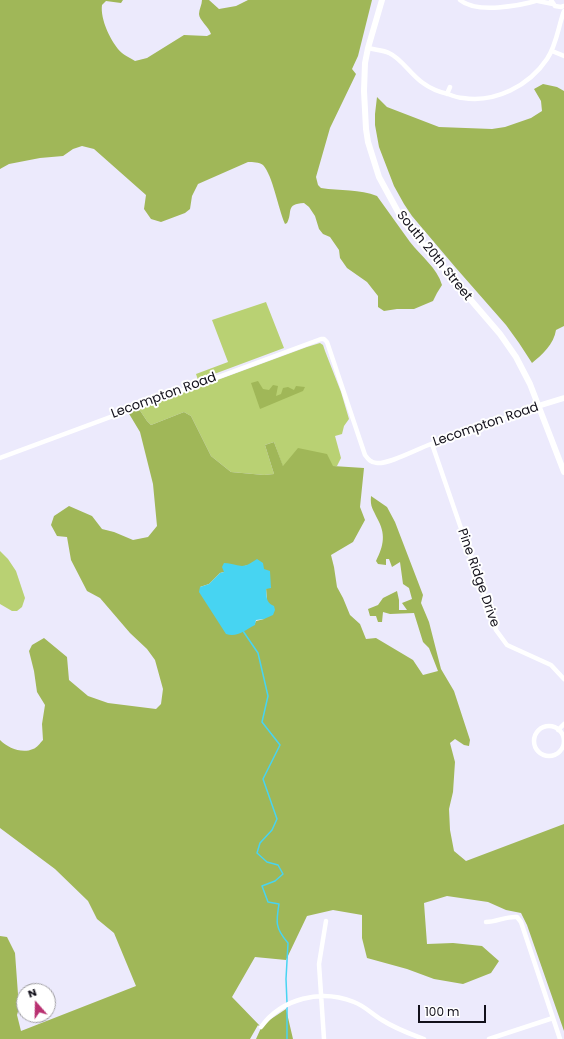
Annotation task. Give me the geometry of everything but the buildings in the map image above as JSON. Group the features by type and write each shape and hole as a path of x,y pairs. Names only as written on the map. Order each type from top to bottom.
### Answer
{"main road":[{"name":"South 20th Street","path":"382,0 368,48 364,85 366,129 373,160 386,193 402,221 500,334 512,352 530,384 564,472"}],"street":[{"path":"460,0 465,4 483,8 538,0 553,3 561,7 564,6"},
{"path":"553,3 558,11 560,20"},
{"path":"368,48 389,53 397,58 422,83 435,90 462,98 474,99 494,97 506,93 527,81 548,59 558,34 560,20 564,10"},
{"path":"552,51 564,56"},
{"path":"447,94 450,87"},
{"name":"Lecompton Road","path":"0,458 321,339 324,339 327,342 365,454 372,462 377,463 389,461 432,444 564,398"},
{"name":"Pine Ridge Drive","path":"432,444 496,630 507,645 551,665 564,679"},
{"path":"558,730 564,724"},
{"path":"548,726 553,726 558,730 564,739 562,748 559,752 546,755 538,751 534,744 535,735 537,732 548,726"},
{"path":"486,922 492,922 512,916 517,916 521,922 560,1039"},
{"path":"324,1039 319,964 326,921"},
{"path":"261,1027 268,1017 283,1007 300,999 321,996 343,998 355,1002 367,1008 381,1020 424,1039"},
{"path":"489,1039 553,1018"}],"green space":[{"path":"0,0 123,0 121,3 106,1 102,5 103,17 110,37 118,49 123,54 135,61 147,58 184,35 207,36 211,34 199,16 202,0 209,0 219,9 236,6 248,0 372,0 358,56 352,69 356,74 330,128 316,177 318,185 321,188 357,191 377,196 410,242 433,268 440,279 442,285 433,301 414,309 384,311 378,307 378,296 367,282 347,268 340,258 339,250 330,237 323,234 319,229 315,216 309,207 304,203 294,205 291,209 289,219 285,224 273,184 267,170 260,163 248,162 198,184 192,196 190,209 185,213 161,222 151,219 144,209 146,195 94,149 82,146 73,149 63,156 40,158 9,164 0,169"},
{"path":"543,84 557,87 564,91 564,326 556,330 553,340 543,353 532,363 506,325 412,216 404,204 394,186 379,147 375,125 375,114 377,97 387,107 439,127 492,129 505,127 531,118 542,111 541,101 534,89"},
{"path":"266,302 284,348 198,380 196,374 228,362 212,320"},
{"path":"320,343 323,345 341,392 349,419 344,426 342,434 335,436 341,458 337,466 283,467 274,442 265,445 274,474 264,475 231,472 211,456 191,416 184,412 151,425 139,409 307,347"},
{"path":"258,381 263,389 269,390 273,385 278,386 276,396 281,394 283,388 288,387 294,390 296,386 305,387 303,391 260,409 251,383"},
{"path":"139,409 151,425 184,412 191,416 211,456 231,472 264,475 274,474 265,445 274,442 283,466 298,448 327,454 333,466 364,468 360,507 365,520 353,542 331,555 337,587 350,615 360,624 366,639 376,638 413,660 423,675 438,671 429,648 423,642 414,613 390,614 383,612 382,622 378,622 376,616 370,616 368,609 378,605 383,598 397,591 399,610 407,610 402,603 412,599 409,588 403,584 400,562 392,567 389,559 386,559 386,565 378,564 376,561 381,550 383,534 371,505 371,496 387,507 395,522 423,595 421,603 429,622 441,669 454,691 470,740 469,746 464,745 455,739 450,743 455,762 453,792 449,809 450,830 454,851 466,861 564,824 564,1031 527,925 521,913 506,910 488,902 447,896 424,903 427,944 453,943 482,946 499,961 491,973 463,984 434,979 407,969 367,958 362,938 362,915 333,910 307,916 286,960 255,957 232,997 261,1027 286,1009 293,1039 256,1039 261,1028 258,1025 250,1039 0,1039 0,936 7,937 15,953 17,983 16,1023 19,1023 21,1031 41,1023 56,1023 56,1017 136,986 114,933 97,919 88,901 55,869 0,828 0,740 11,748 24,751 37,747 43,740 42,724 45,705 37,692 29,651 32,645 44,638 67,657 69,680 88,696 108,703 156,709 161,704 163,689 155,660 147,649 130,633 100,598 87,591 71,560 67,537 57,536 51,525 54,516 69,506 92,516 102,529 133,540 148,537 157,526 153,484 140,432 128,412","holes":["228,564 240,567 249,565 271,588 266,588 267,601 269,604 264,619 256,621 254,625 200,587 209,584 220,573 224,572"]},
{"path":"0,551 8,559 16,571 25,598 22,607 17,611 12,611 0,604"}],"water":[{"path":"257,559 263,563 264,569 270,571 271,588 266,589 268,601 274,606 275,610 273,615 264,619 256,620 255,625 241,633 234,635 226,634 199,592 200,587 209,584 220,573 224,572 222,567 224,563 244,566"}],"waterway":[{"path":"243,631 258,653 268,696 262,722 280,745 263,779 277,819 272,830 260,843 257,853 267,862 278,865 283,874 275,881 262,886 268,902 279,904 277,916 278,925 281,933 288,943 286,979 287,1003"},
{"path":"287,1007 287,1039"}]}
